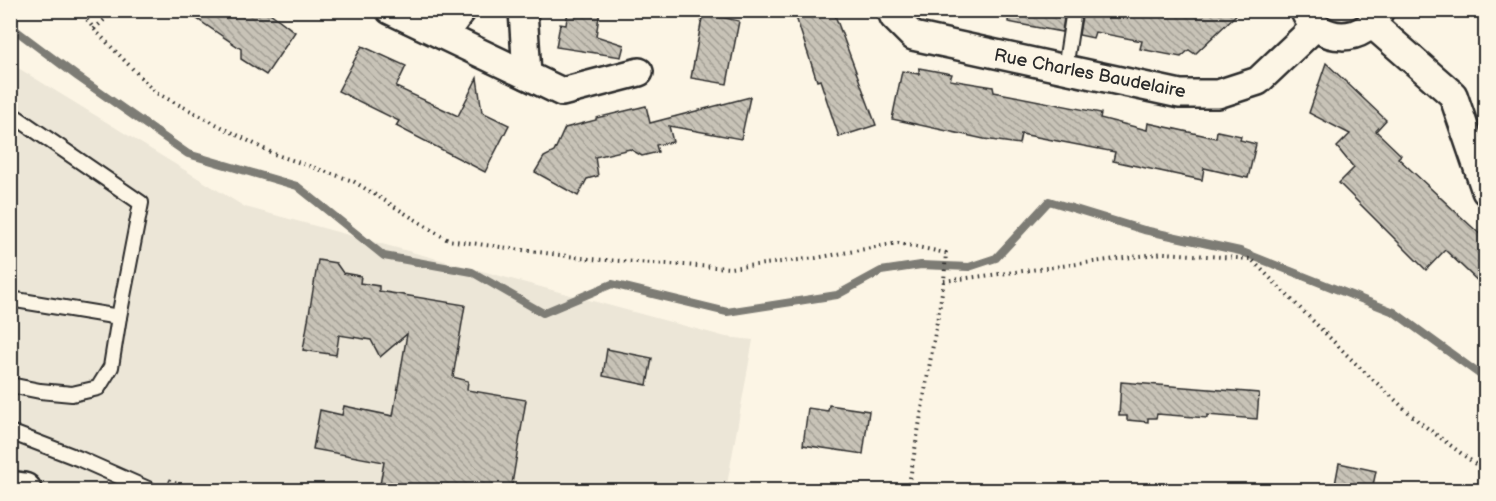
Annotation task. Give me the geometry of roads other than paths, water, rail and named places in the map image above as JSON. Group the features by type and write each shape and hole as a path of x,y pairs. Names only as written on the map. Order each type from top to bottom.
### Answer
{"main road":[{"path":"10,488 24,490"}],"street":[{"path":"390,10 562,92 639,72"},
{"path":"443,35 462,10"},
{"path":"523,10 527,75"},
{"name":"Rue Charles Baudelaire","path":"891,10 894,18 913,36 1180,94 1218,94 1258,81 1310,19 1326,34 1338,37 1362,32 1376,17 1453,95 1485,191"}],"lane":[{"path":"1065,69 1074,10"},
{"path":"10,112 141,203 111,367 98,388 72,394 10,385"},
{"path":"10,298 119,317"},
{"path":"10,432 80,459 150,490"}],"waterway":[{"path":"10,26 188,154 297,186 384,256 472,272 543,313 612,284 727,312 837,295 881,271 921,265 969,267 996,258 1049,201 1144,230 1240,251 1394,312 1486,379"}]}
